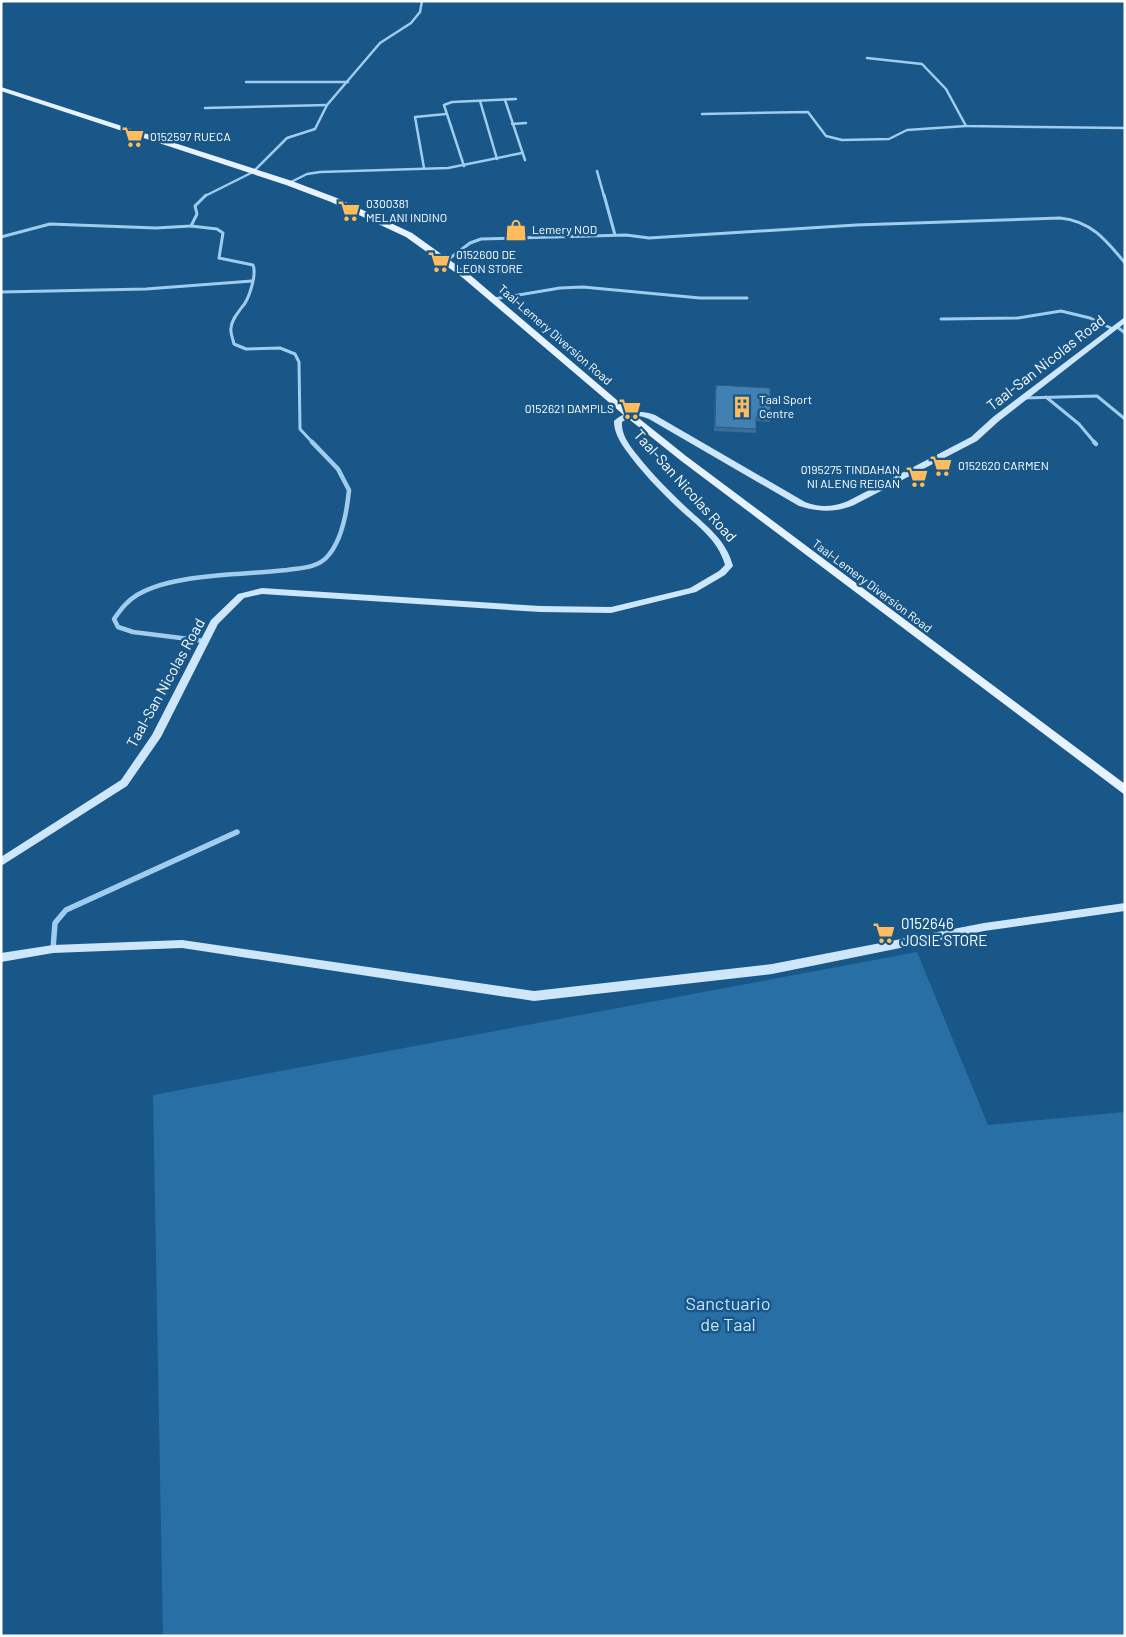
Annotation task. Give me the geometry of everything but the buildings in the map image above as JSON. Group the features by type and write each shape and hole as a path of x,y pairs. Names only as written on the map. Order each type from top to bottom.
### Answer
{"main road":[{"name":"Taal-Lemery Diversion Road","path":"1,88 289,183 334,200 391,226 446,260 628,414 764,520 1125,791"},
{"name":"Taal-San Nicolas Road","path":"1,862 124,783 156,737 214,622 241,596 262,591 540,609 611,610 692,590 722,573 729,566 728,555 709,531 686,510 634,454 618,430 618,421 628,414 643,413 652,417 802,504 830,510 851,503 974,439 1023,398 1125,319"},
{"path":"1,958 53,949 182,944 534,996 772,969 984,927 1125,907"}],"street":[{"path":"191,226 197,214 195,206 206,195 253,172 287,138 315,129 327,105 380,43 411,22 420,12 422,1"},
{"path":"867,58 922,64 946,90 966,126"},
{"path":"246,82 348,82"},
{"path":"505,100 525,160"},
{"path":"464,166 444,106 446,104 480,101 516,100"},
{"path":"480,101 497,159"},
{"path":"205,108 327,105"},
{"path":"702,114 808,112 826,136 842,140 889,139 908,130 966,126 1125,128"},
{"path":"424,168 415,117 446,114"},
{"path":"512,124 526,123"},
{"path":"289,183 307,174 320,172 464,166 522,154"},
{"path":"597,172 615,235"},
{"path":"446,260 456,257 467,243 481,239 615,235 648,238 856,225 1068,218 1083,221 1102,234 1125,263"},
{"path":"1,237 50,224 156,228 191,226 217,229 223,232 219,258 253,265 256,270 243,307 236,312 230,330 234,344 246,349 280,348 295,354 298,362 300,429 338,469 346,482 349,499 336,540 327,558 318,564 304,568 188,579 162,584 140,593 117,611 114,619 118,627 134,632 205,641"},
{"path":"1,292 146,288 252,281"},
{"path":"494,299 560,288 583,287 700,298 747,298"},
{"path":"941,319 1018,318 1061,311 1090,318 1125,333"},
{"path":"1023,398 1097,396 1125,419"},
{"path":"1045,397 1079,424 1096,444"},
{"path":"53,949 53,927 56,917 66,910 237,832"}],"green space":[{"name":"Sanctuario de Taal","path":"917,952 988,1125 1125,1112 1125,1636 163,1636 153,1095"}],"place":[{"name":"0152597 RUECA","path":"133,137"},
{"name":"0300381 MELANI INDINO","path":"349,211"},
{"name":"Lemery NOD","path":"516,230"},
{"name":"0152600 DE LEON STORE","path":"439,262"},
{"name":"Taal Sport Centre","path":"742,407"},
{"name":"0152621 DAMPILS","path":"630,409"},
{"name":"0152620 CARMEN","path":"941,466"},
{"name":"0195275 TINDAHAN NI ALENG REIGAN","path":"917,477"},
{"name":"0152646 JOSIE STORE","path":"884,933"}]}
